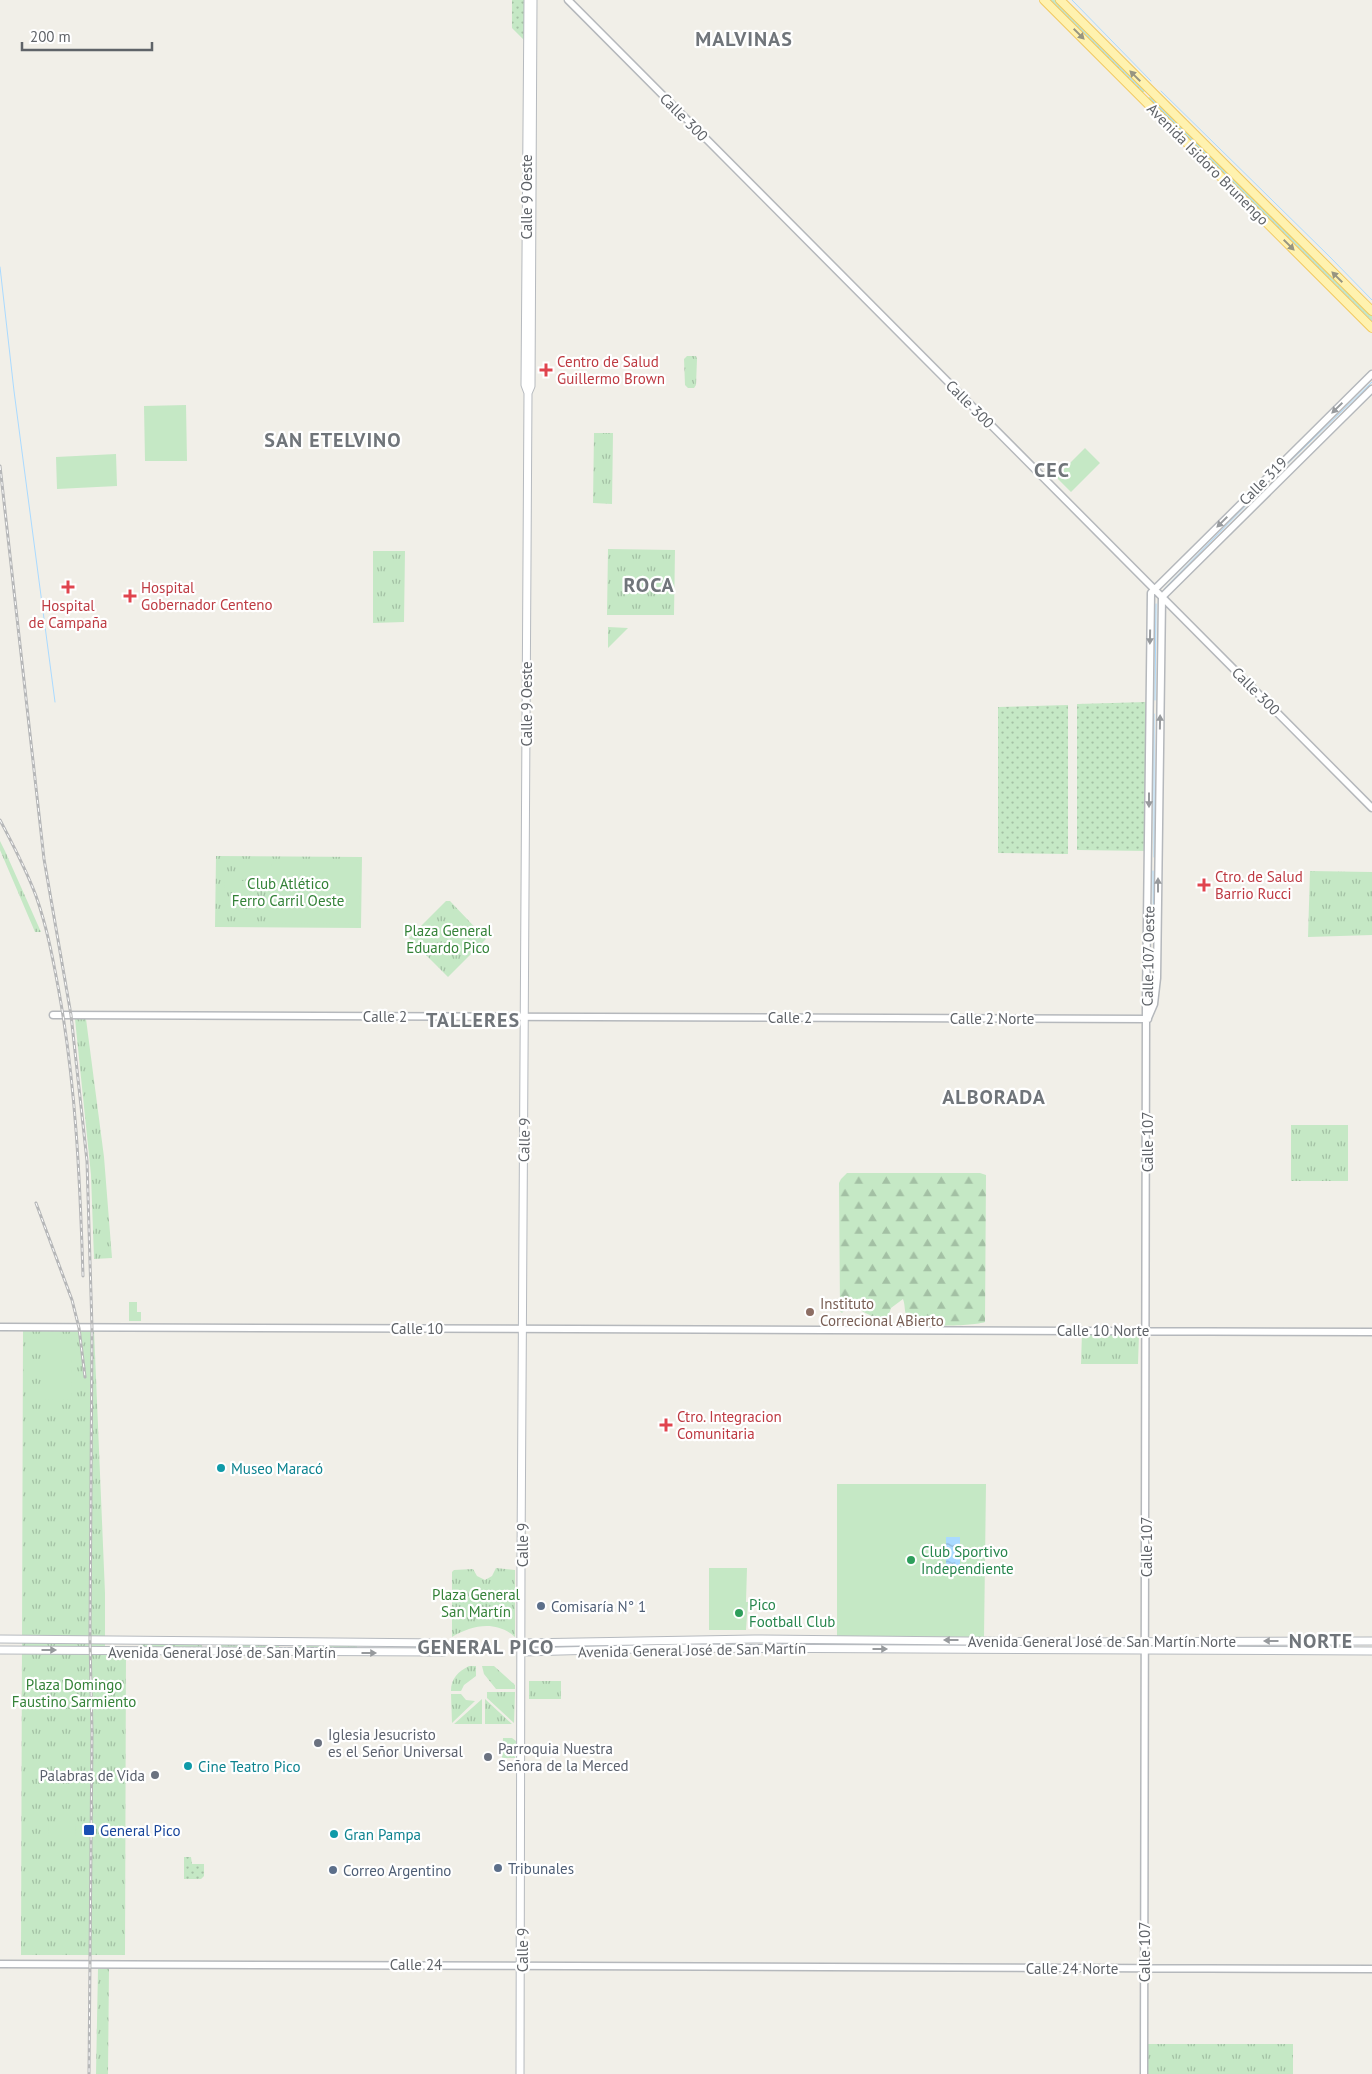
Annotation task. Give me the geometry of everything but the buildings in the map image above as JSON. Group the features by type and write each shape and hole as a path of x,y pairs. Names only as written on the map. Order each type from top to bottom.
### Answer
{"main road":[{"name":"Calle 9 Oeste","path":"525,1016 528,393 525,385 528,0"},
{"name":"Calle 9 Oeste","path":"528,393 531,388 533,0"},
{"name":"Avenida Isidoro Brunengo","path":"1044,0 1372,328"},
{"name":"Avenida Isidoro Brunengo","path":"1060,0 1372,311"},
{"name":"Calle 9","path":"520,2074 525,1016"},
{"name":"Avenida General José de San Martín","path":"0,1639 444,1643"},
{"name":"Avenida General José de San Martín","path":"522,1643 831,1639"},
{"name":"Avenida General José de San Martín Norte","path":"831,1639 1068,1642 1372,1641"},
{"name":"Avenida General José de San Martín","path":"522,1652 677,1648 832,1648"},
{"name":"Avenida General José de San Martín Norte","path":"832,1648 1372,1651"},
{"name":"Avenida General José de San Martín","path":"0,1650 444,1652"}],"street":[{"name":"Calle 300","path":"568,0 1372,808"},
{"name":"Calle 319","path":"1154,589 1372,374"},
{"name":"Calle 319","path":"1162,597 1372,389"},
{"name":"Calle 107 Oeste","path":"1148,1020 1146,1004 1150,662 1151,593 1154,589"},
{"name":"Calle 107 Oeste","path":"1148,1020 1154,1004 1157,978 1162,597"},
{"name":"Calle 2","path":"54,1015 836,1018"},
{"name":"Calle 2 Norte","path":"836,1018 1148,1020"},
{"name":"Calle 107","path":"1144,2074 1148,1020"},
{"name":"Calle 10","path":"0,1327 834,1328"},
{"name":"Calle 10 Norte","path":"834,1328 1372,1332"},
{"name":"Calle 24","path":"0,1964 833,1966"},
{"name":"Calle 24 Norte","path":"833,1966 1372,1969"}],"green space":[{"path":"512,0 524,0 524,40 512,28"},
{"path":"1047,0 1057,0 1145,91 1142,93"},
{"path":"1149,97 1174,117 1372,315 1372,325 1148,100"},
{"path":"687,356 696,356 697,359 696,385 694,388 688,388 685,385 684,359"},
{"path":"186,405 187,461 145,461 144,406"},
{"path":"594,433 613,433 612,504 593,503"},
{"path":"1085,448 1100,463 1071,492 1056,477"},
{"path":"116,454 117,486 57,489 56,457"},
{"path":"608,549 675,550 674,615 607,615"},
{"path":"373,551 405,551 404,622 373,623"},
{"path":"608,627 628,628 608,648"},
{"path":"1147,702 1147,851 1077,850 1077,704"},
{"path":"1068,705 1068,854 998,853 998,707"},
{"path":"0,841 41,932 35,932 0,850"},
{"name":"Club Atlético Ferro Carril Oeste","path":"216,856 362,857 361,928 215,927"},
{"path":"276,859 356,859 361,865 359,923 272,924 272,884 271,889 249,889 249,866 271,866"},
{"path":"1310,871 1372,872 1372,935 1308,937"},
{"path":"224,881 247,881 247,892 225,892"},
{"name":"Plaza General Eduardo Pico","path":"446,901 450,901 486,939 448,977 409,938"},
{"path":"75,1019 86,1019 104,1157 112,1258 94,1259 91,1175"},
{"path":"1291,1125 1348,1125 1348,1181 1291,1181"},
{"path":"847,1173 980,1173 986,1175 985,1322 947,1326 915,1323 906,1316 903,1299 891,1308 888,1317 883,1320 848,1305 842,1313 840,1311 839,1183"},
{"path":"129,1302 137,1302 137,1312 141,1312 141,1321 129,1321"},
{"name":"Plaza Domingo Faustino Sarmiento","path":"23,1330 94,1330 105,1593 105,1650 126,1650 125,1955 21,1955"},
{"path":"1082,1332 1139,1333 1138,1364 1081,1364"},
{"path":"50,1334 72,1334 71,1399 45,1400 45,1339"},
{"path":"24,1366 39,1366 39,1378 23,1378"},
{"name":"Club Sportivo Independiente","path":"837,1484 986,1484 984,1637 837,1636"},
{"name":"Plaza General San Martín","path":"496,1568 515,1570 515,1637 500,1628 484,1626 476,1627 452,1637 452,1572 454,1570 473,1569 477,1576 485,1580 492,1576"},
{"path":"709,1568 747,1568 746,1602 748,1602 746,1630 709,1630"},
{"path":"142,1643 200,1643 202,1647 141,1648 139,1645"},
{"path":"220,1644 278,1644 279,1648 218,1649 217,1646"},
{"path":"295,1645 357,1645 357,1648 295,1648"},
{"path":"469,1666 476,1666 476,1676 464,1685 461,1691 451,1691 452,1682 456,1676"},
{"path":"482,1666 494,1666 515,1685 515,1689 496,1689 484,1674"},
{"path":"529,1681 561,1681 561,1699 529,1699"},
{"path":"487,1692 515,1692 514,1723 487,1698"},
{"path":"451,1694 461,1694 466,1700 475,1701 452,1723"},
{"path":"482,1699 482,1724 454,1724"},
{"path":"485,1699 512,1724 485,1724"},
{"path":"503,1738 512,1738 516,1741 515,1758 502,1758"},
{"path":"49,1824 76,1824 75,1836 48,1836"},
{"path":"184,1857 191,1857 192,1864 204,1864 204,1876 201,1879 184,1879"},
{"path":"109,1968 108,2074 96,2074 98,1969"},
{"path":"1146,2044 1293,2044 1293,2074 1146,2074"}],"water":[{"path":"946,1537 960,1537 960,1570 946,1570"}],"waterway":[{"path":"1051,0 1142,90"},
{"path":"1072,0 1151,81"},
{"path":"1161,91 1372,300"},
{"path":"1152,100 1372,321"},
{"path":"0,267 14,391 55,702"},
{"path":"1278,473 1372,382"},
{"path":"1164,589 1268,483"},
{"path":"1155,700 1156,604"},
{"path":"1154,714 1154,857"},
{"path":"1153,871 1154,973"}],"railway":[{"path":"0,466 44,859 71,1015 87,1161 92,1328 90,1640 92,1732 89,2074"},
{"path":"0,820 24,867 36,896 47,931 59,992 70,1063 73,1098 79,1169 83,1276"},
{"path":"36,1203 72,1300 79,1328 85,1377"}],"place":[{"name":"Centro de Salud Guillermo Brown","path":"546,370"},
{"name":"Hospital de Campaña","path":"68,587"},
{"name":"Hospital Gobernador Centeno","path":"130,596"},
{"name":"Ctro. de Salud Barrio Rucci","path":"1204,885"},
{"name":"Instituto Correcional ABierto","path":"810,1312"},
{"name":"Ctro. Integracion Comunitaria","path":"666,1425"},
{"name":"Museo Maracó","path":"221,1468"},
{"name":"Club Sportivo Independiente","path":"911,1560"},
{"name":"Comisaría N° 1","path":"541,1606"},
{"name":"Pico Football Club","path":"739,1613"},
{"name":"Iglesia Jesucristo es el Señor Universal","path":"318,1743"},
{"name":"Parroquia Nuestra Señora de la Merced","path":"488,1757"},
{"name":"Cine Teatro Pico","path":"188,1766"},
{"name":"Palabras de Vida","path":"155,1775"},
{"name":"General Pico","path":"89,1830"},
{"name":"Gran Pampa","path":"334,1834"},
{"name":"Tribunales","path":"498,1868"},
{"name":"Correo Argentino","path":"333,1870"}],"district":[{"name":"MALVINAS","path":"744,39"},
{"name":"SAN ETELVINO","path":"333,440"},
{"name":"CEC","path":"1052,470"},
{"name":"ROCA","path":"649,585"},
{"name":"TALLERES","path":"473,1020"},
{"name":"ALBORADA","path":"994,1097"},
{"name":"NORTE","path":"1321,1641"},
{"name":"GENERAL PICO","path":"486,1647"}]}
